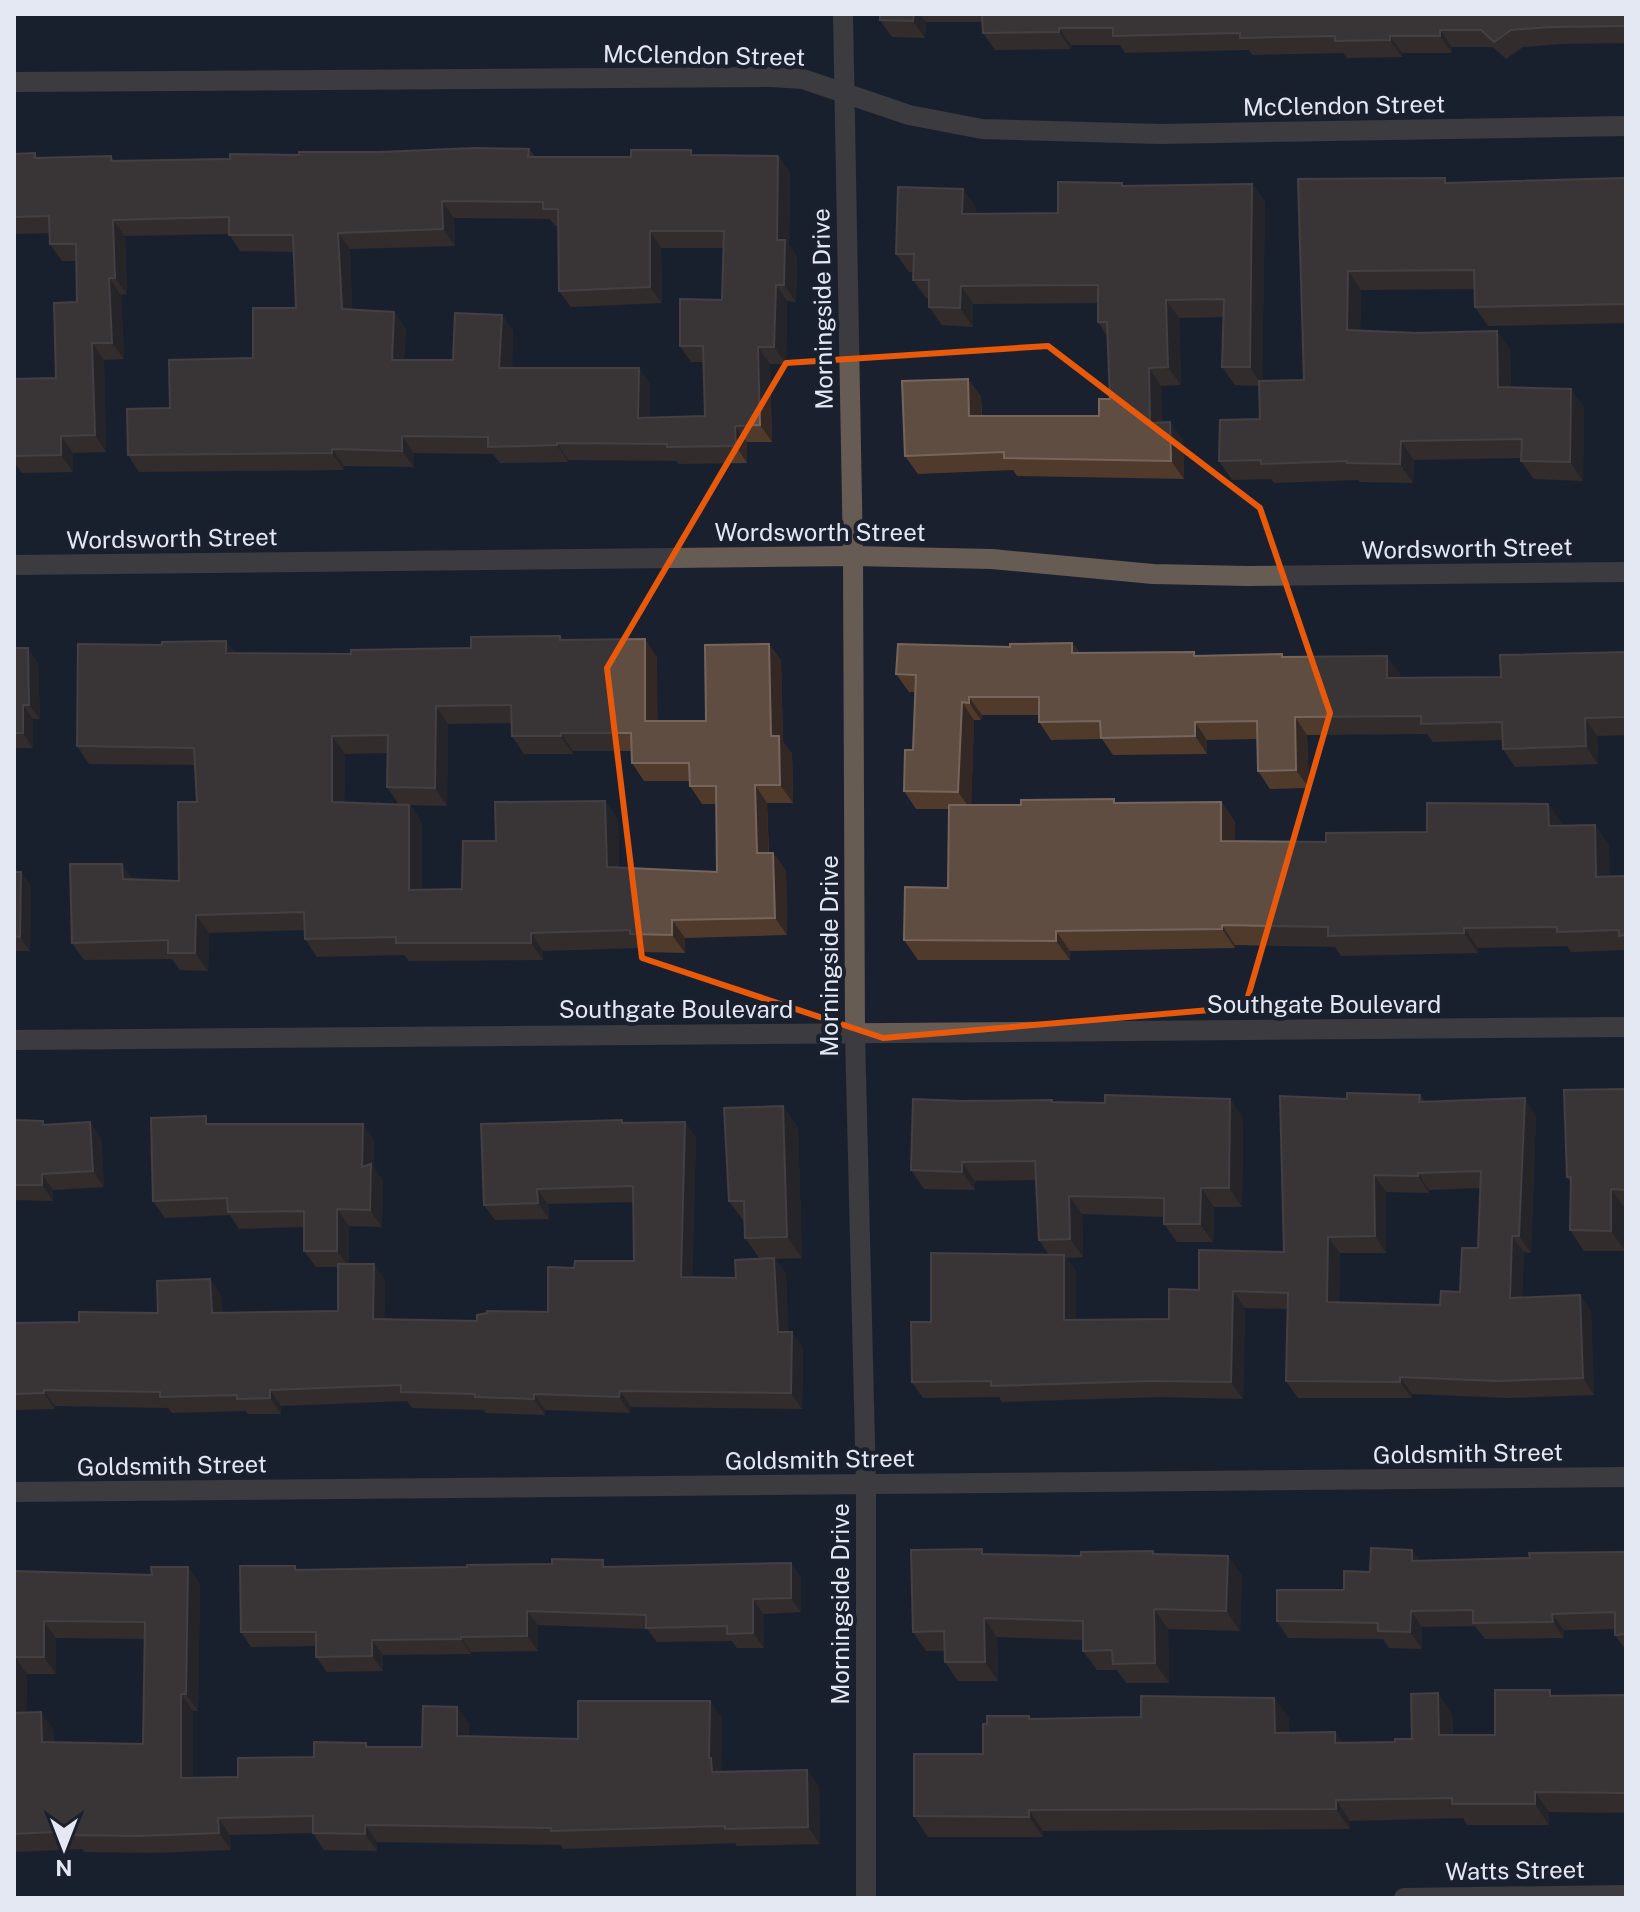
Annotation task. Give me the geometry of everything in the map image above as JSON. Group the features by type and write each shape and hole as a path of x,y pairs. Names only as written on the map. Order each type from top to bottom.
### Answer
{"street":[{"name":"Morningside Drive","path":"843,14 853,556 855,1034 866,1485 866,1898"},
{"name":"McClendon Street","path":"14,82 773,77 803,79 909,115 982,129 1160,134 1626,126"},
{"name":"Wordsworth Street","path":"14,565 853,556 992,559 1153,574 1262,576 1626,572"},
{"name":"Southgate Boulevard","path":"14,1040 1626,1027"},
{"name":"Goldsmith Street","path":"14,1492 1626,1477"},
{"name":"Watts Street","path":"1404,1898 1626,1895"}],"highlighted area":[{"path":"1048,346 1260,508 1330,713 1245,1007 883,1038 642,958 607,668 786,363"}],"building":[{"path":"880,14 914,14 913,21 880,20"},
{"path":"982,14 1626,14 1626,26 1511,30 1494,42 1481,30 1440,30 1440,36 1390,36 1390,40 1335,41 1335,36 1240,38 1240,33 1113,36 1113,28 983,33"},
{"path":"529,149 528,157 631,157 631,150 691,150 691,155 778,156 777,240 785,240 784,285 776,285 774,347 758,347 760,425 735,426 736,446 557,443 488,447 488,437 402,436 402,451 332,449 332,453 128,455 127,409 170,408 169,360 253,358 253,308 296,308 293,235 229,235 229,217 113,220 115,278 109,278 112,343 92,343 95,435 61,436 61,455 14,456 14,379 56,378 54,303 77,302 76,244 50,244 49,216 14,217 14,154 35,153 35,158 111,156 111,161 230,159 230,154","holes":["442,201 543,202 543,209 558,209 559,291 650,287 650,231 724,231 722,300 680,299 680,346 703,346 705,416 638,418 639,368 499,368 502,315 455,313 453,360 392,360 394,312 342,309 338,233 443,229"]},
{"path":"1445,178 1445,183 1626,178 1626,304 1475,307 1474,270 1348,271 1347,330 1416,333 1497,331 1498,387 1571,389 1570,462 1521,461 1522,439 1401,441 1400,464 1219,461 1220,420 1260,419 1259,381 1304,380 1298,179"},
{"path":"1058,182 1122,183 1122,186 1252,184 1250,367 1222,367 1224,299 1166,300 1168,367 1149,368 1150,423 1170,422 1171,461 1004,458 1004,452 905,456 902,381 968,379 969,416 1099,416 1099,399 1110,399 1107,322 1098,322 1098,285 961,286 960,308 929,307 929,280 913,280 914,254 896,254 898,187 963,189 962,214 1058,213"},
{"path":"471,637 645,639 645,721 706,721 705,645 769,644 771,736 779,736 780,785 755,785 757,853 773,853 775,918 672,920 672,935 630,934 630,930 531,933 531,943 396,943 396,937 305,939 304,912 196,915 195,953 168,953 168,940 72,943 70,864 122,864 123,879 179,881 178,802 197,802 194,748 77,746 78,644 162,645 162,642 226,641 226,653 351,654 351,650 471,648","holes":["511,705 512,736 631,733 632,763 689,763 690,786 716,786 717,872 607,867 605,801 495,802 496,841 463,841 462,889 409,890 409,805 332,802 332,736 388,735 387,787 435,788 436,706"]},
{"path":"1072,643 1072,653 1387,656 1387,678 1501,677 1500,655 1626,652 1626,717 1585,718 1586,746 1503,749 1502,722 1421,724 1421,716 1295,717 1296,770 1258,771 1257,721 1195,722 1195,736 1101,738 1100,721 1039,722 1039,697 969,697 969,703 962,702 958,792 904,791 905,750 913,750 916,675 896,674 898,644 1010,647 1010,644"},
{"path":"14,648 28,648 29,705 23,705 23,733 14,733"},
{"path":"1114,799 1114,803 1221,802 1221,841 1326,842 1326,833 1427,832 1427,803 1548,804 1549,826 1595,825 1596,877 1626,876 1626,935 1619,936 1619,930 1557,932 1557,927 1464,928 1464,933 1328,936 1328,927 1222,925 1222,929 1056,931 1056,941 904,940 905,887 948,888 949,805 1021,805 1021,800"},
{"path":"14,872 21,872 20,937 14,936"},
{"path":"1626,1089 1626,1190 1611,1189 1611,1231 1570,1230 1571,1177 1567,1177 1564,1090"},
{"path":"1347,1093 1420,1095 1419,1102 1525,1098 1519,1236 1512,1236 1510,1298 1580,1295 1583,1378 1497,1381 1400,1377 1400,1382 1286,1381 1288,1293 1233,1291 1231,1382 991,1386 991,1381 912,1382 911,1322 931,1322 931,1253 1064,1255 1064,1320 1169,1319 1169,1289 1199,1290 1199,1250 1284,1252 1280,1096 1347,1099","holes":["1481,1171 1478,1248 1462,1248 1460,1292 1441,1291 1440,1305 1327,1302 1328,1237 1375,1236 1374,1175 1418,1176 1418,1173"]},
{"path":"1105,1095 1230,1099 1229,1188 1201,1188 1200,1224 1164,1224 1164,1198 1069,1196 1070,1239 1039,1240 1035,1161 962,1162 962,1172 911,1170 913,1099 1105,1103"},
{"path":"783,1106 787,1237 745,1238 744,1201 729,1201 724,1108"},
{"path":"206,1116 206,1124 363,1124 362,1167 371,1164 370,1210 337,1209 337,1251 304,1251 304,1211 228,1212 227,1198 153,1201 151,1118"},
{"path":"14,1120 43,1121 43,1125 90,1122 93,1171 42,1174 42,1185 14,1185"},
{"path":"622,1120 622,1123 685,1122 681,1277 736,1278 735,1260 774,1258 778,1332 792,1332 791,1393 620,1391 619,1397 534,1394 534,1399 401,1392 401,1385 270,1390 270,1398 237,1399 237,1395 160,1397 160,1392 44,1390 44,1393 14,1394 14,1323 79,1322 79,1312 158,1313 157,1281 210,1279 212,1313 338,1311 338,1264 374,1264 373,1319 477,1321 477,1315 487,1311 548,1312 548,1267 574,1268 575,1261 634,1261 633,1186 537,1189 538,1203 484,1205 481,1124"},
{"path":"1371,1548 1412,1550 1412,1561 1530,1558 1529,1553 1626,1552 1626,1634 1615,1635 1615,1612 1552,1614 1553,1622 1473,1623 1473,1610 1411,1611 1410,1632 1378,1631 1378,1623 1277,1621 1277,1590 1344,1590 1344,1571 1370,1572"},
{"path":"982,1549 982,1554 1081,1556 1081,1552 1153,1551 1153,1554 1228,1556 1226,1611 1154,1609 1155,1663 1113,1664 1112,1650 1083,1651 1083,1621 984,1618 985,1662 945,1662 944,1631 913,1632 911,1550"},
{"path":"552,1559 603,1560 603,1567 791,1563 791,1598 753,1599 753,1633 727,1634 727,1626 646,1628 646,1615 527,1611 527,1636 372,1640 372,1656 316,1657 316,1632 241,1632 240,1566 295,1566 295,1570 467,1567 552,1564"},
{"path":"151,1567 188,1567 186,1694 181,1694 181,1778 238,1777 238,1758 314,1757 314,1742 366,1743 366,1747 422,1747 423,1706 457,1707 457,1736 578,1739 578,1701 710,1701 709,1758 712,1772 807,1770 808,1827 551,1831 551,1828 365,1825 365,1834 313,1833 313,1816 218,1818 219,1833 139,1836 73,1835 73,1831 14,1834 14,1713 41,1712 42,1742 143,1744 145,1622 44,1621 44,1657 15,1657 14,1708 14,1571 152,1575"},
{"path":"1495,1690 1550,1690 1550,1696 1626,1695 1626,1793 1535,1792 1535,1804 1452,1804 1452,1798 1336,1800 1336,1809 1029,1810 1029,1817 914,1816 914,1754 983,1754 983,1724 987,1724 987,1716 1029,1716 1029,1719 1141,1717 1141,1696 1274,1698 1275,1733 1335,1732 1335,1743 1395,1742 1395,1739 1412,1739 1411,1694 1438,1693 1439,1735 1495,1735"}]}
